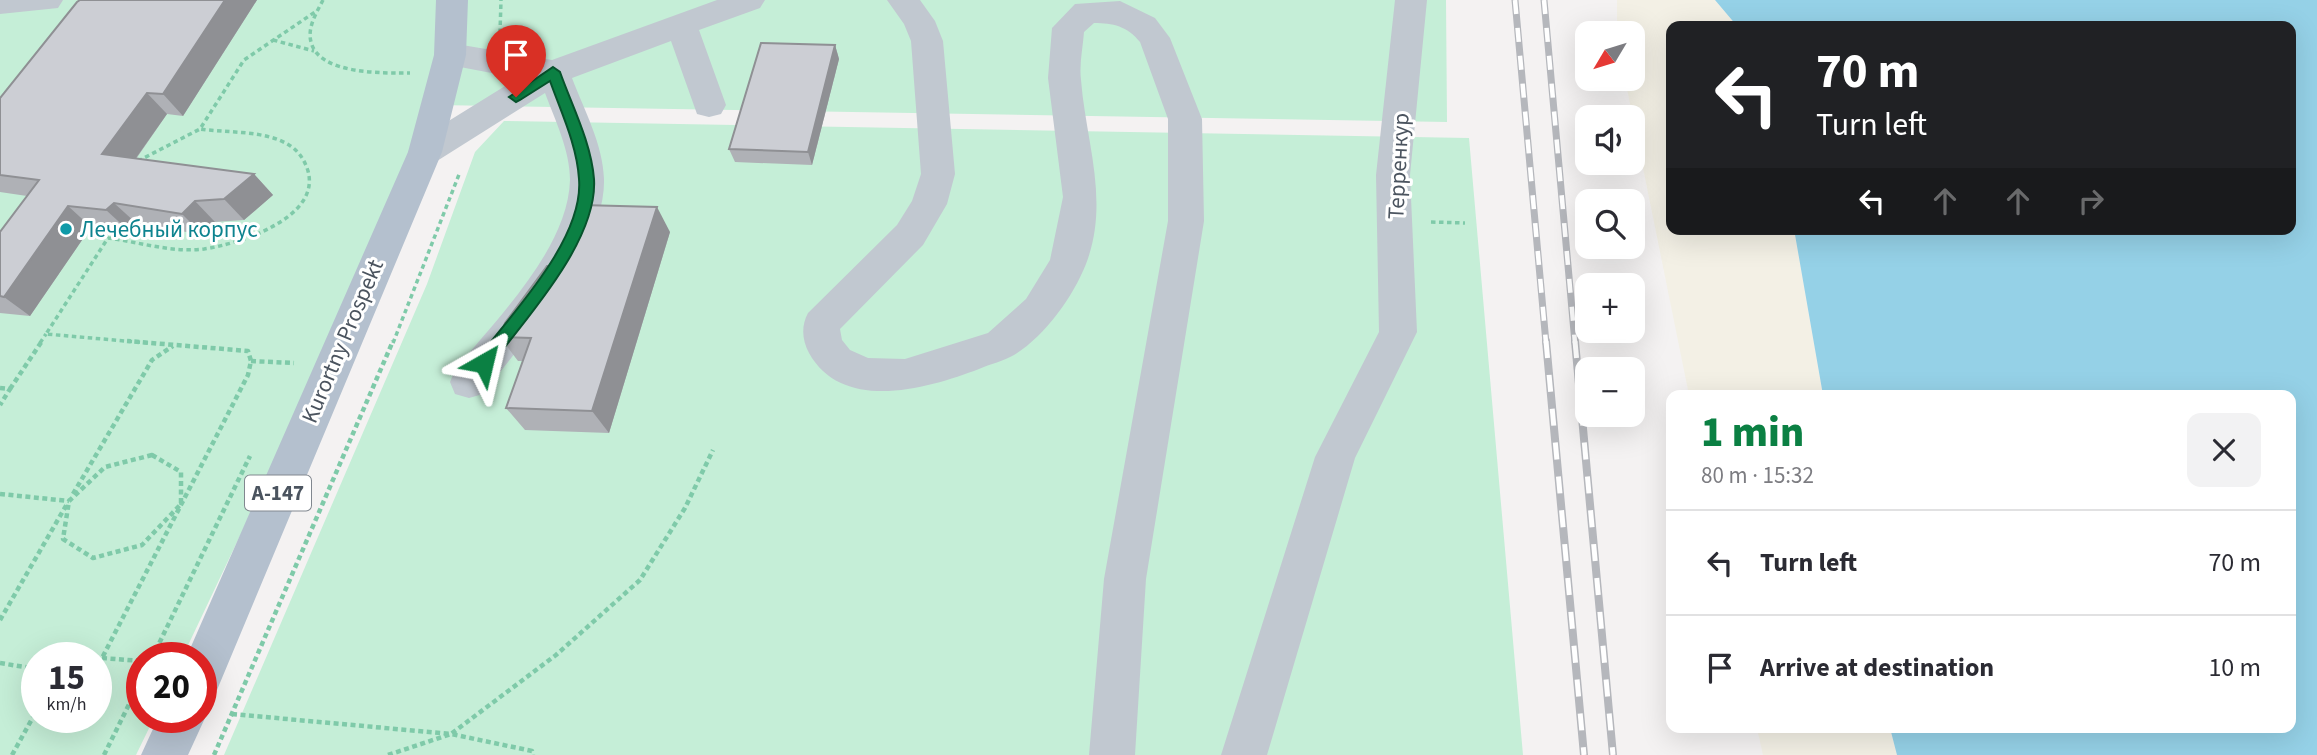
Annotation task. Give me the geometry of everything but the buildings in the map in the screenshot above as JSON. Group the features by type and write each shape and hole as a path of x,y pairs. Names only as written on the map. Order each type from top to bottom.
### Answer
{"main road":[{"name":"Kurortny Prospekt","path":"214,642 329,370 425,152 436,64 452,0"}],"street":[{"path":"0,3 47,0"},
{"path":"425,152 553,72 682,27 749,0"},
{"path":"904,0 919,21 927,41 938,174 929,204 910,235 821,324 824,345 837,361 864,374 905,375 948,364 1001,344 1039,310 1061,275 1068,263 1081,197 1064,78 1068,28 1086,12 1120,12 1144,26 1154,38 1185,119 1186,221 1125,579 1112,755"},
{"name":"Терренкур","path":"1244,755 1335,457 1398,332 1393,175 1411,0"},
{"path":"682,27 709,105"},
{"path":"436,64 553,72"},
{"path":"469,383 558,263 580,219 587,181 582,151 553,72"}],"path":[{"path":"323,0 315,12 309,38 315,51 328,62 348,70 370,74 436,64"},
{"path":"132,164 200,129 244,60 315,12"},
{"path":"273,40 315,51"},
{"path":"0,405 108,238 201,250 240,242 274,228 296,211 308,192 311,173 298,152 284,142 200,129"},
{"path":"214,755 418,284"},
{"path":"46,334 248,351 251,361 248,375 108,642"},
{"path":"0,620 152,360 174,346"},
{"path":"251,361 295,363"},
{"path":"0,388 10,389"},
{"path":"388,755 451,734 556,655 640,580 685,508 713,450"},
{"path":"152,455 181,472 181,504 142,545 93,558 63,539 69,501 105,467 152,455"},
{"path":"0,494 69,501"},
{"path":"0,663 21,666"},
{"path":"104,755 126,711"},
{"path":"232,714 451,734 532,751 533,755"},
{"path":"12,755 24,733"}],"green space":[{"path":"0,0 1446,0 1447,122 437,105 422,152 190,642 126,642 126,733 147,733 136,755 0,755"},
{"path":"504,121 1469,138 1523,755 224,755 427,284 475,152"}],"sand":[{"path":"1617,0 1715,0 1733,21 1666,21 1666,235 1795,235 1822,390 1688,390 1644,175 1645,105 1630,105 1627,91 1645,91 1645,21 1617,21"},
{"path":"1758,733 1891,733 1897,755 1763,755"}],"water":[{"path":"1715,0 2317,0 2317,755 1897,755 1891,733 2296,733 2296,390 1822,390 1795,235 2296,235 2296,21 1733,21"}],"railway":[{"path":"1515,0 1546,343"},
{"path":"1544,0 1575,343"},
{"path":"1546,341 1584,755"},
{"path":"1575,343 1613,755"}],"place":[{"name":"Лечебный корпус","path":"66,229"}],"route":[{"path":"484,363 558,263 580,219 587,181 582,151 553,72 516,97"}]}
